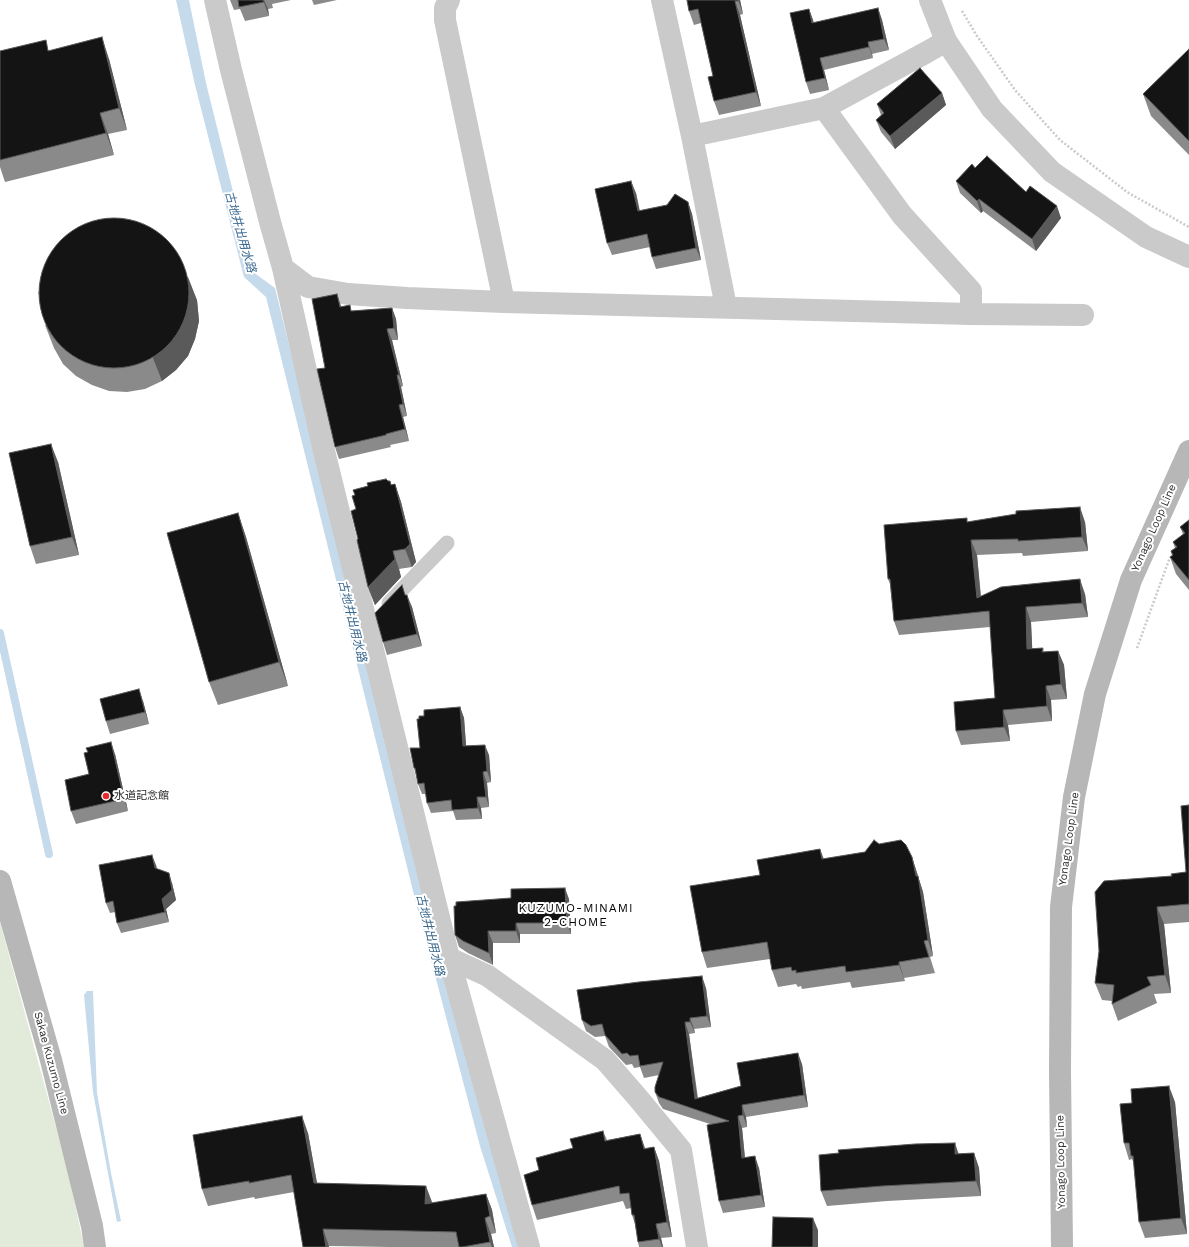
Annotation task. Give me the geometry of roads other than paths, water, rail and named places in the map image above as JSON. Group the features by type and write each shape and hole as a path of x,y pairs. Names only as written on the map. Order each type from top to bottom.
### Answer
{"main road":[{"name":"Yonago Loop Line","path":"1062,1247 1060,907 1074,797 1095,694 1131,580 1186,466"},
{"name":"Sakae Kuzumo Line","path":"0,881 51,1060 92,1226 95,1247"}],"street":[{"path":"215,0 231,70 283,268 324,451 449,958 529,1247"},
{"path":"450,0 445,8 445,20 504,302"},
{"path":"662,0 692,136 726,307"},
{"path":"930,0 946,40 992,109 1052,172 1146,237 1189,257"},
{"path":"692,136 824,108 928,52 946,40"},
{"path":"824,108 902,215 971,291 972,314"},
{"path":"283,268 308,287 348,294 407,298 504,302 972,314 1083,315"},
{"path":"449,958 488,976 605,1060 638,1098 681,1150 697,1247"}],"lane":[{"path":"367,626 447,543"}],"water":[{"name":"古地井出用水路","path":"176,0 189,0 206,83 253,272 275,288 344,568 523,1247 512,1247 480,1146 416,903 266,297 244,277 195,85"},
{"path":"87,991 93,991 97,1093 121,1221 117,1222 93,1092 84,995"}],"waterway":[{"path":"0,633 49,854"}],"place":[{"name":"水道記念館","path":"106,796"}],"district":[{"name":"KUZUMO-MINAMI 2-CHOME","path":"576,915"}]}
